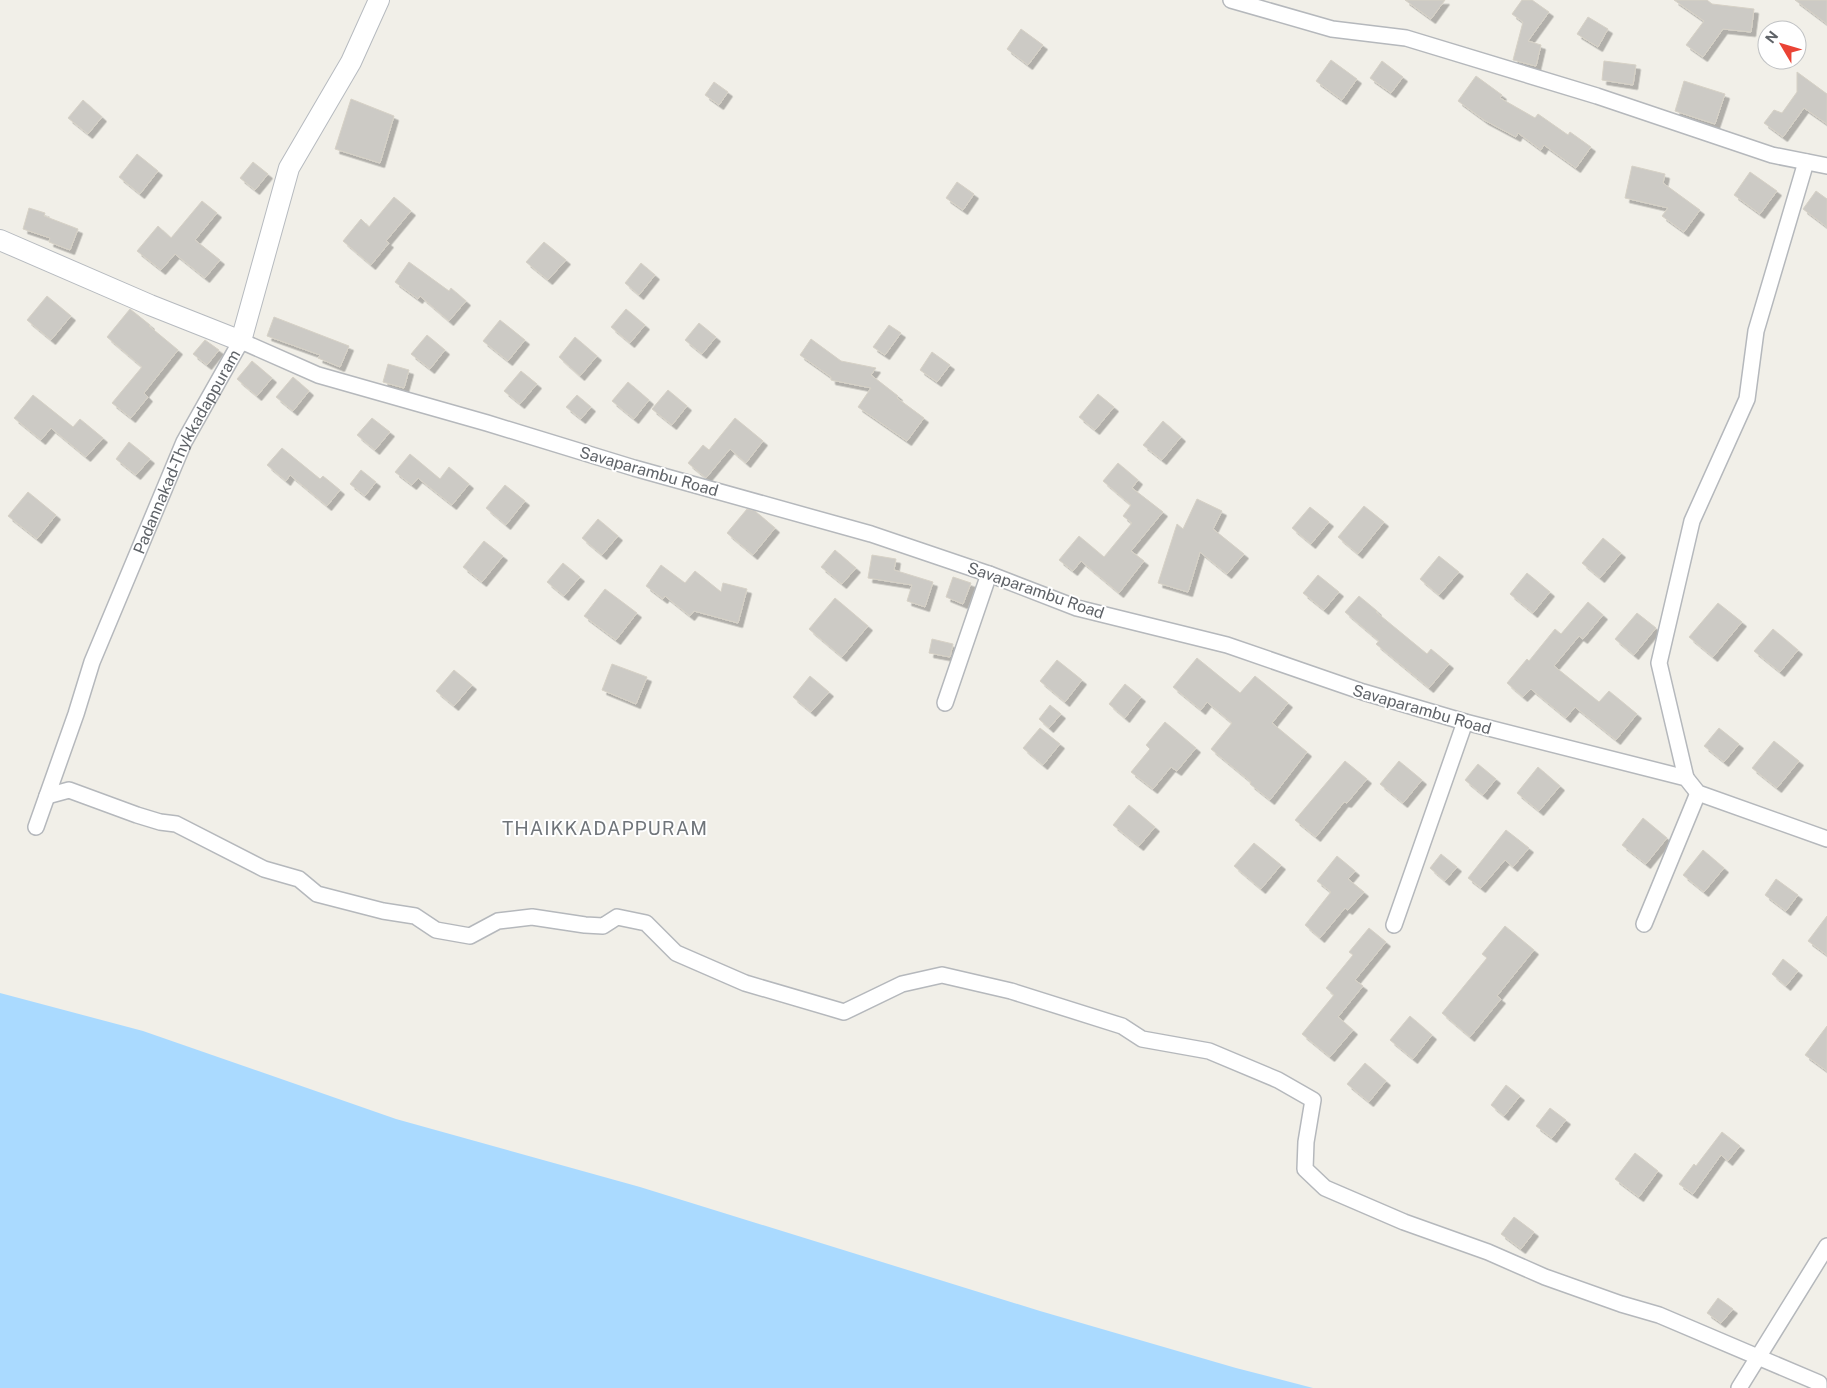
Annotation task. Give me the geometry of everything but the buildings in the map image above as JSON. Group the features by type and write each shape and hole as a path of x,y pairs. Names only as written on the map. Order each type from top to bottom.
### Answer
{"main road":[{"name":"Padannakad-Thykkadappuram","path":"241,341 289,168 350,62 379,0"},
{"path":"0,240 150,305 241,341"}],"street":[{"path":"1230,0 1332,29 1406,38 1598,96 1772,155 1827,166"},
{"path":"1806,162 1756,331 1747,398 1692,522 1659,663 1686,778 1698,792 1827,839"},
{"name":"Savaparambu Road","path":"241,341 318,375 477,420 634,468 871,534 989,574 1077,608 1227,645 1363,692 1465,722 1686,778"},
{"name":"Padannakad-Thykkadappuram","path":"36,827 76,714 92,662 184,442 241,341"},
{"path":"945,703 989,574"},
{"path":"1394,925 1465,722"},
{"path":"47,796 69,790 137,815 160,822 176,824 264,869 299,879 317,894 383,911 416,916 436,930 470,936 498,921 532,917 603,926 617,917 646,923 676,953 745,983 844,1012 902,984 942,975 1011,991 1113,1023 1122,1026 1142,1039 1209,1051 1278,1080 1313,1100 1306,1142 1304,1169 1325,1188 1404,1222 1488,1252 1545,1277 1621,1304 1659,1315 1819,1383 1819,1388"},
{"path":"1644,924 1698,792"},
{"path":"1739,1388 1827,1246"}],"water":[{"path":"0,993 143,1031 396,1119 640,1187 1040,1311 1236,1368 1313,1388 0,1388"}],"district":[{"name":"THAIKKADAPPURAM","path":"605,828"}]}
